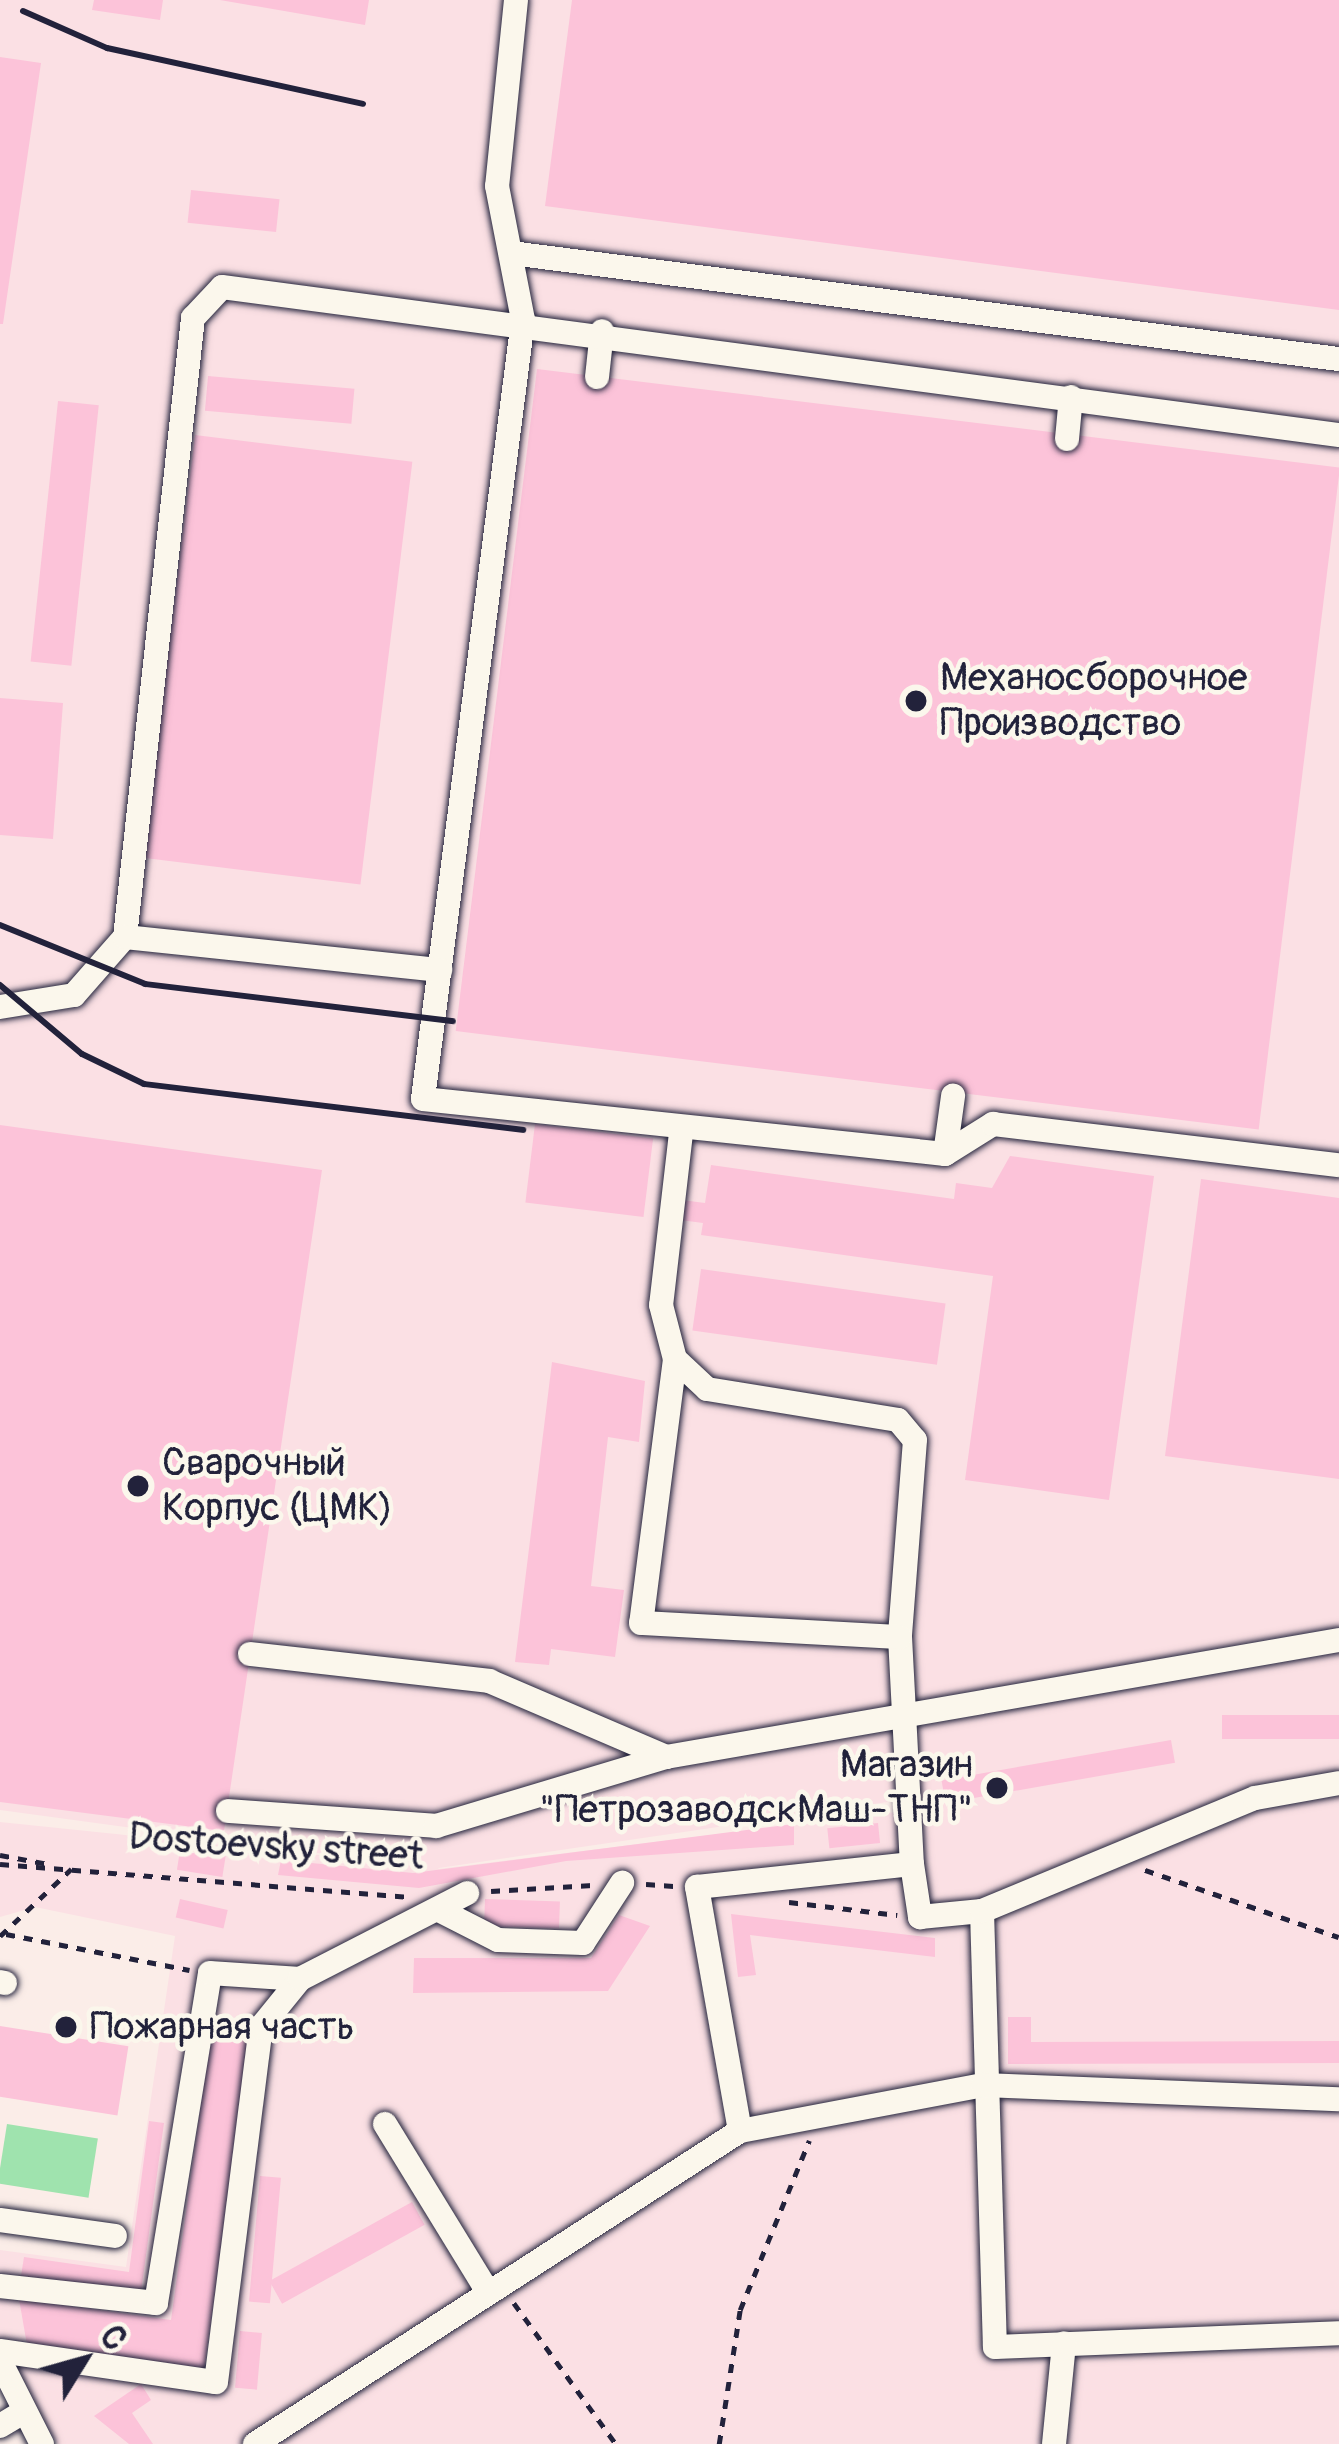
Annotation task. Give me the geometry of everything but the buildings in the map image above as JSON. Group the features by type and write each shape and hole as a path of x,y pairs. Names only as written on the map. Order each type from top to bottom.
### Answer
{"street":[{"path":"516,0 497,186 523,320 455,927 440,970 423,1100 681,1132 946,1154 993,1124 1339,1165"},
{"path":"511,253 1339,359"},
{"path":"0,1007 74,995 125,937 193,318 221,287 523,320 1339,434"},
{"path":"596,377 602,331"},
{"path":"1067,439 1071,397"},
{"path":"125,937 440,970"},
{"path":"946,1154 953,1096"},
{"path":"681,1132 661,1305 675,1359 641,1623 900,1637"},
{"path":"675,1359 707,1390 898,1420 915,1440 900,1637 912,1864 920,1917 982,1911 1255,1798 1339,1784"},
{"path":"228,1810 436,1826 666,1757 1339,1640"},
{"path":"250,1654 488,1681 666,1757"},
{"path":"740,2132 697,1886 912,1864"},
{"path":"433,1903 498,1940 583,1943 622,1883"},
{"path":"0,2351 217,2382 261,2027 299,1979 433,1903 467,1893"},
{"path":"982,1911 982,2085 994,2347 1339,2333"},
{"path":"0,2286 156,2303 210,1973 299,1979"},
{"path":"255,2444 492,2285 740,2132 823,2108 982,2085 1339,2099"},
{"path":"386,2124 492,2285"},
{"path":"0,2220 116,2236"},
{"path":"1054,2444 1064,2342"},
{"path":"0,2361 11,2420 43,2444"}],"path":[{"path":"0,1855 71,1869"},
{"path":"1112,1858 1339,1936"},
{"path":"0,1864 71,1869"},
{"name":"Dostoevsky street","path":"3,1935 71,1869 433,1903"},
{"name":"Dostoevsky street","path":"467,1893 622,1883 697,1886"},
{"path":"783,1901 920,1917"},
{"path":"3,1935 210,1973"},
{"path":"719,2444 740,2310 823,2108"},
{"path":"492,2285 616,2444"}],"shaded area":[{"path":"0,0 1339,0 1339,2444 58,2444 0,2370 0,2250 126,2267 175,1936 35,1907 0,1917 0,1822 377,1861 0,1810","holes":["1159,1762 904,1811 438,1869"]}],"green space":[{"path":"7,2124 98,2138 88,2198 0,2184"}],"railway":[{"path":"23,11 107,48 363,104"},
{"path":"0,925 145,984 453,1021"},
{"path":"0,985 82,1054 144,1084 523,1130"}],"place":[{"name":"Механосборочное Производство","path":"916,701"},
{"name":"Сварочный Корпус (ЦМК)","path":"138,1486"},
{"name":"Магазин \"ПетрозаводскМаш-ТНП\"","path":"997,1788"},
{"name":"Пожарная часть","path":"66,2027"}]}
